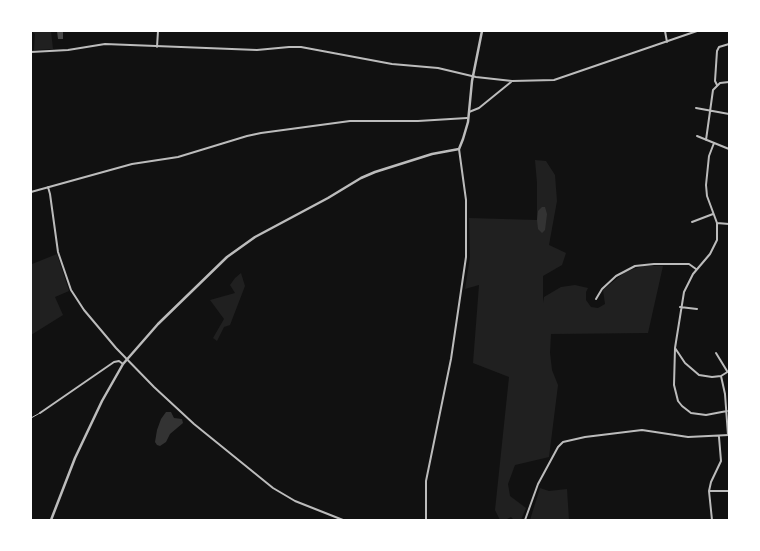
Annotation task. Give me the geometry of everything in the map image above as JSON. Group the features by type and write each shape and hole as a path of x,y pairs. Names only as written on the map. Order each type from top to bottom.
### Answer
{"street":[{"path":"157,47 158,31"},
{"path":"426,520 426,481 451,359 466,257 466,200 459,148 468,118 473,75 482,31"},
{"path":"665,31 667,42"},
{"path":"31,52 68,50 104,44 257,50 301,47 392,64 438,68 512,81 554,80 698,31"},
{"path":"717,86 715,81 719,47 729,44"},
{"path":"469,112 479,108 512,81"},
{"path":"706,140 713,90 717,86 729,82"},
{"path":"696,108 729,114"},
{"path":"31,192 132,164 178,157 261,133 350,121 418,121 468,118"},
{"path":"697,136 729,149"},
{"path":"714,143 709,156 706,185 718,233 710,254 696,269 684,292 680,307 675,348 674,385 675,395 682,406 690,413 706,415 727,412"},
{"path":"51,520 75,458 102,400 123,364 158,324 227,257 243,245 361,178 432,154 459,148"},
{"path":"48,187 58,252 71,290 84,310 127,359 205,434 272,488 294,501 342,520"},
{"path":"692,222 713,214"},
{"path":"716,223 729,224"},
{"path":"596,299 602,288 610,281 635,266 689,264 696,269"},
{"path":"680,307 697,309"},
{"path":"675,348 685,363 699,375 705,377 721,376 728,371 716,353"},
{"path":"40,413 114,362 119,361 123,364"},
{"path":"525,520 538,484 562,443 594,435 635,430 658,431 673,436 719,437 728,435 727,412 721,376"},
{"path":"712,520 708,491 710,482 721,461 719,437"},
{"path":"708,491 729,491"}],"lane":[{"path":"31,418 40,413"}],"shaded area":[{"path":"31,31 51,31 53,49 34,50 35,34"},
{"path":"535,160 546,161 555,175 557,201 549,245 566,253 562,265 543,276 543,303 544,297 561,287 575,285 588,288 586,300 591,307 598,308 605,304 603,290 625,272 643,266 663,266 648,333 551,334 550,353 552,370 558,385 549,457 515,465 508,484 510,496 526,508 521,520 514,520 511,517 500,520 495,510 509,377 473,363 479,285 465,289 470,257 469,218 537,220"},
{"path":"545,207 547,214 545,230 542,233 538,229 537,220 538,211"},
{"path":"57,254 69,291 55,297 63,315 31,335 31,263"},
{"path":"241,273 245,286 230,325 224,327 217,341 213,338 224,319 210,300 235,293 230,285"},
{"path":"166,412 171,412 174,418 182,419 183,423 160,446 155,442 157,430"},
{"path":"540,488 549,491 567,489 569,520 530,520"}],"building":[{"path":"57,31 63,31 63,39 58,39"}]}
